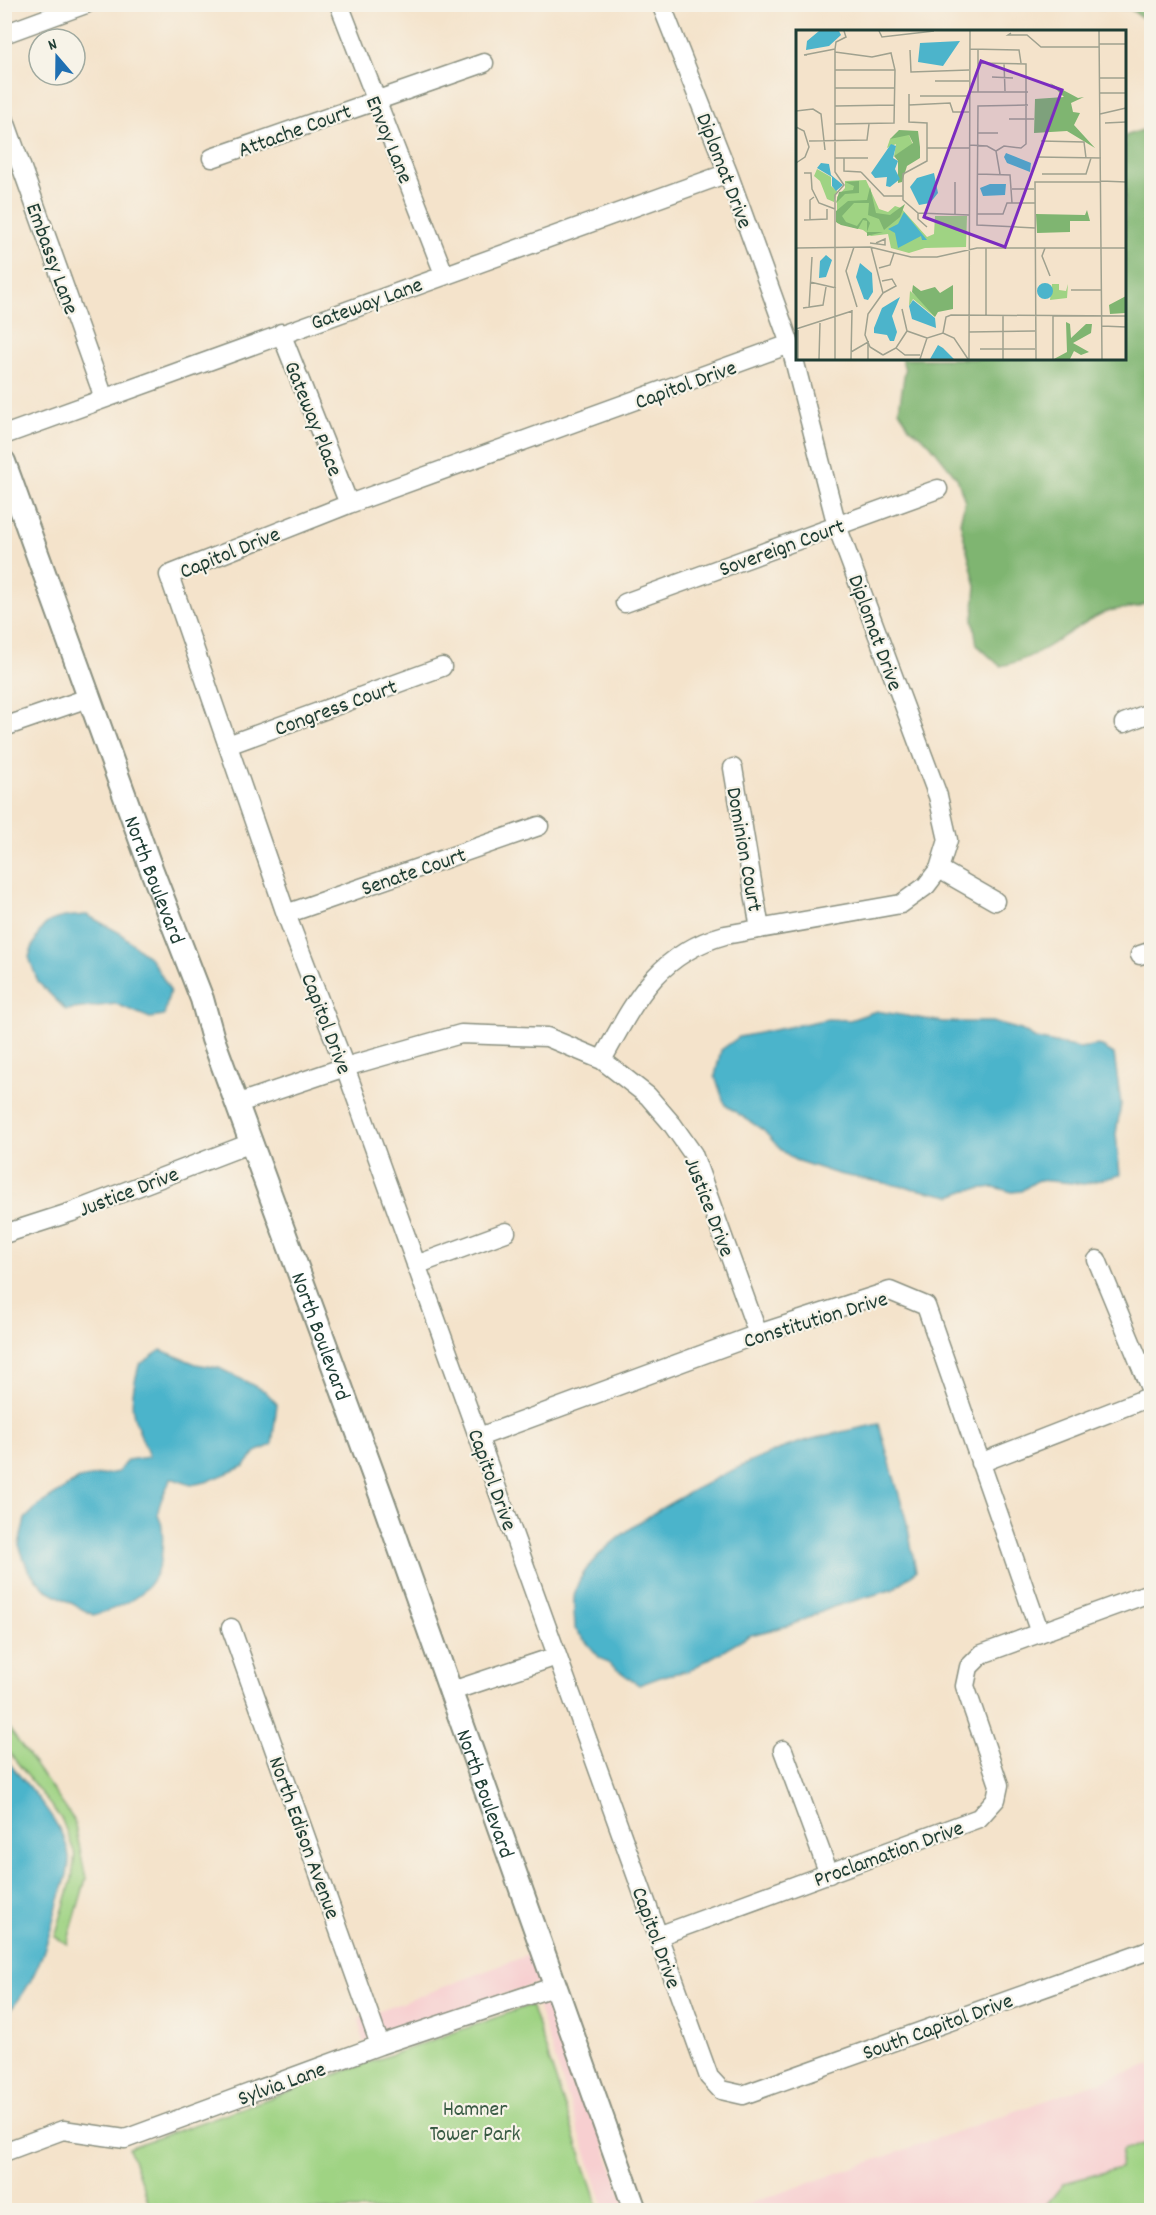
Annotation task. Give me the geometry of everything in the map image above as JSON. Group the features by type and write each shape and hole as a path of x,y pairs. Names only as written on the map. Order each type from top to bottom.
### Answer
{"street":[{"path":"4,34 86,4"},
{"name":"Envoy Lane","path":"339,4 444,274"},
{"name":"Diplomat Drive","path":"602,1060 637,999 668,962 710,939 901,904 926,886 939,869 948,840 938,796 837,526 790,344 728,173 661,4"},
{"name":"Attache Court","path":"212,158 484,63"},
{"name":"Embassy Lane","path":"4,118 104,398"},
{"name":"Gateway Lane","path":"4,435 728,173"},
{"name":"Gateway Place","path":"281,333 349,504"},
{"name":"Capitol Drive","path":"721,2090 709,2077 480,1437 345,1067 286,914 169,575 349,504 790,344"},
{"name":"North Boulevard","path":"4,462 9,491 202,999 213,1039 236,1104 383,1501 635,2211"},
{"name":"Sovereign Court","path":"624,603 938,489"},
{"name":"Congress Court","path":"228,744 442,667"},
{"path":"4,727 88,698"},
{"path":"1124,723 1152,712"},
{"name":"Dominion Court","path":"733,768 760,929"},
{"name":"Senate Court","path":"286,914 539,826"},
{"path":"939,869 995,901"},
{"name":"Justice Drive","path":"236,1104 345,1067 461,1034 548,1037 602,1060 648,1096 693,1154 758,1334"},
{"name":"Justice Drive","path":"4,1234 72,1212 251,1143"},
{"path":"416,1265 506,1232"},
{"path":"980,1463 1152,1395 1097,1260"},
{"name":"Constitution Drive","path":"480,1437 758,1334 890,1291 926,1306 1040,1633"},
{"name":"Proclamation Drive","path":"658,1936 979,1818 996,1799 999,1785 964,1686 969,1667 981,1653 1152,1592"},
{"name":"North Edison Avenue","path":"231,1628 380,2045"},
{"path":"449,1692 557,1656"},
{"path":"783,1750 829,1874"},
{"name":"South Capitol Drive","path":"721,2090 743,2095 1152,1949"},
{"name":"Sylvia Lane","path":"4,2152 63,2130 125,2139 380,2045 556,1986"}],"shaded area":[{"path":"536,1952 546,1980 363,2042 359,2019"},
{"path":"552,1996 627,2210 605,2210 536,2002"},
{"path":"1151,2064 1151,2099 1145,2107 1151,2142 1122,2150 1120,2168 1064,2183 1042,2210 731,2210"}],"green space":[{"path":"1012,5 1151,5 1151,24 1130,9"},
{"path":"1151,127 1151,600 1133,608 1103,613 1041,651 1000,666 977,645 973,620 976,586 960,522 965,501 957,478 930,444 909,427 899,410 905,370 902,360 1126,360 1126,136"},
{"path":"5,1723 74,1820 86,1879 67,1944 55,1937 72,1879 75,1854 62,1820 5,1747"},
{"name":"Hamner Tower Park","path":"531,2005 599,2210 151,2210 129,2148"},
{"path":"1151,2142 1151,2204 1134,2210 1042,2210 1064,2183 1120,2168 1122,2150"}],"water":[{"path":"87,915 120,933 152,960 170,990 164,1016 150,1018 116,1004 66,1010 38,982 29,957 43,927 55,919"},
{"path":"876,1011 943,1022 992,1022 1021,1030 1036,1039 1079,1048 1099,1045 1114,1054 1121,1104 1116,1134 1120,1175 1084,1184 1038,1180 1021,1191 1012,1192 994,1187 967,1190 951,1196 838,1174 795,1160 780,1149 763,1130 725,1105 715,1076 721,1050 739,1037 828,1019 850,1020"},
{"path":"161,1350 196,1364 219,1368 265,1391 277,1404 272,1445 256,1452 245,1466 206,1482 191,1485 171,1478 158,1509 162,1525 162,1546 155,1575 138,1596 125,1604 93,1615 45,1589 28,1570 19,1545 25,1519 39,1505 79,1479 118,1472 127,1460 149,1457 135,1421 133,1393 139,1365"},
{"path":"879,1424 907,1523 916,1571 894,1589 833,1607 791,1625 751,1635 688,1671 666,1675 639,1685 599,1657 575,1629 574,1596 586,1570 606,1549 633,1527 697,1488 781,1449"},
{"path":"5,1758 33,1792 60,1831 66,1844 69,1863 38,1966 24,1993 5,2015"}]}
